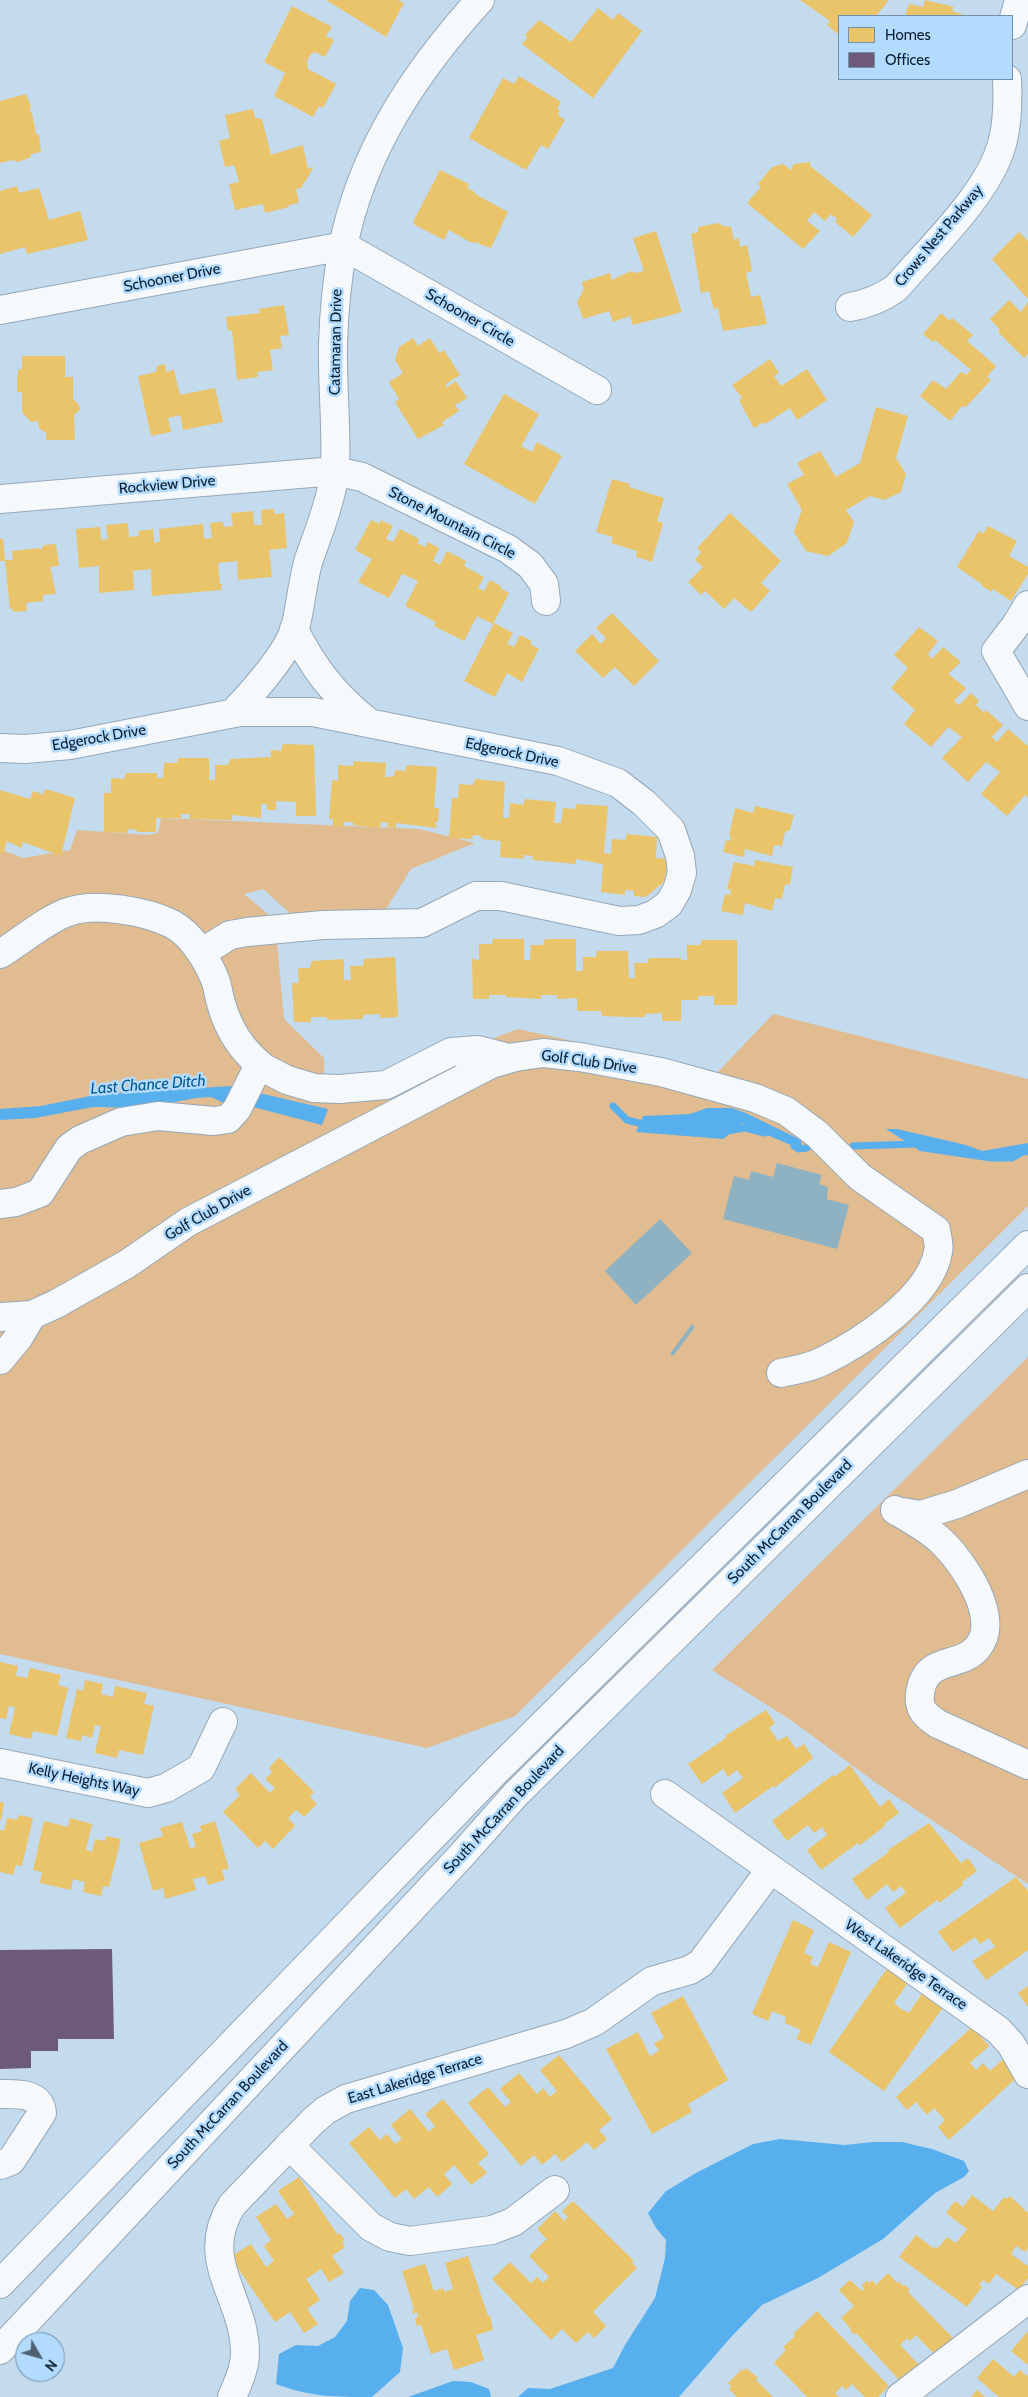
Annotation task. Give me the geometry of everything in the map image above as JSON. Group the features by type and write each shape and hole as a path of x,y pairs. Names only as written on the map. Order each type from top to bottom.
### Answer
{"street":[{"name":"Catamaran Drive","path":"233,713 274,664 294,629 308,563 335,471 333,345 336,294 344,246 363,180 385,130 417,76 442,42 480,0"},
{"path":"1013,22 1020,0"},
{"name":"Crows Nest Parkway","path":"850,307 877,300 896,288 978,193 992,169 1003,141 1008,113 1007,80"},
{"name":"Schooner Drive","path":"0,310 344,246"},
{"name":"Schooner Circle","path":"344,246 597,390"},
{"name":"Rockview Drive","path":"0,499 335,471"},
{"name":"Stone Mountain Circle","path":"335,471 362,477 508,549 530,565 544,584 546,601"},
{"path":"1028,606 996,651 1028,706"},
{"path":"294,629 307,655 320,674 351,709 369,723"},
{"name":"Edgerock Drive","path":"0,748 25,749 70,745 233,713 314,712 558,761 618,783 644,803 671,830 680,856 682,873 677,890 668,904 662,909 639,920 619,921 501,896 476,896 422,923 323,925 247,932 230,935 201,953"},
{"path":"0,954 66,912 86,907 132,912 173,924 192,941 201,953 215,980 226,1021 253,1060 258,1076"},
{"path":"258,1076 287,1080 314,1088 339,1089 386,1085 451,1052 478,1050 509,1058"},
{"name":"Golf Club Drive","path":"0,1317 32,1315 56,1304 127,1264 188,1222 491,1064 509,1058 543,1053 580,1057 661,1072 755,1098 786,1111 817,1134 860,1177 936,1230 939,1251 932,1272 920,1291 863,1340 820,1363 781,1373"},
{"path":"0,1204 16,1202 40,1193 70,1148 80,1140 121,1122 158,1116 221,1121 228,1119 258,1076"},
{"name":"South McCarran Boulevard","path":"0,2284 494,1773 1028,1245"},
{"name":"South McCarran Boulevard","path":"0,2350 460,1857 516,1794 1028,1288"},
{"path":"0,1360 19,1337 32,1315"},
{"path":"1028,1474 957,1504 921,1516 895,1510 942,1542 957,1559 982,1604 985,1622 978,1647 965,1658 938,1665 929,1671 921,1687 920,1709 926,1716 938,1724 1028,1765"},
{"name":"Kelly Heights Way","path":"0,1763 148,1793 166,1788 201,1768 223,1722"},
{"name":"West Lakeridge Terrace","path":"665,1794 998,2030 1011,2044 1028,2074"},
{"name":"East Lakeridge Terrace","path":"232,2397 242,2374 245,2354 243,2329 218,2258 218,2238 224,2218 232,2205 289,2145 326,2110 346,2099 566,2034 594,2022 652,1982 690,1970 702,1963 771,1869"},
{"path":"0,2094 22,2094 34,2099 41,2106 42,2113 11,2161 0,2166"},
{"path":"289,2145 371,2227 390,2237 410,2242 492,2230 513,2222 555,2190"},
{"path":"900,2397 1028,2299"}],"shaded area":[{"path":"161,818 419,829 475,843 411,869 386,909 292,915 263,889 244,894 275,920 284,1019 324,1058 324,1102 518,1029 717,1073 773,1014 1028,1079 1028,1206 515,1716 427,1748 0,1654 0,849 23,858 70,850 77,830 148,835 158,833"},
{"path":"1028,1357 1028,1884 879,1785 792,1721 712,1670"}],"water":[{"path":"233,1086 230,1106 211,1097 144,1108 93,1107 35,1118 0,1120 0,1109 41,1106 100,1094"},
{"path":"255,1092 328,1109 322,1125 253,1107"},
{"path":"707,1108 732,1108 746,1113 801,1140 802,1150 742,1124 723,1139 636,1132 643,1116 690,1114"},
{"path":"886,1129 897,1129 966,1145 982,1151 1028,1143 1028,1155 987,1161 920,1151"},
{"path":"780,2139 845,2145 873,2142 902,2142 932,2149 964,2161 969,2171 964,2177 935,2193 883,2239 818,2278 762,2305 732,2336 679,2397 518,2397 528,2388 550,2389 613,2368 625,2345 655,2298 665,2258 666,2240 656,2228 648,2213 666,2191 696,2173 753,2144"},
{"path":"360,2288 374,2290 388,2305 403,2348 400,2372 372,2397 347,2397 300,2392 276,2384 279,2354 296,2345 318,2346 335,2337 347,2321 350,2301"},
{"path":"453,2381 471,2382 489,2389 491,2397 408,2397"}],"building: Homes":[{"path":"326,0 398,0 404,3 386,37"},
{"path":"800,0 889,0 877,15 838,15 838,34 827,25 830,21"},
{"path":"925,0 954,7 952,11 964,15 905,15 909,4 923,7"},
{"path":"292,6 332,27 326,36 334,40 325,57 315,52 311,54 307,61 308,69 336,84 323,108 319,106 313,117 274,96 285,73 264,62"},
{"path":"598,8 613,20 618,13 642,31 593,98 522,44 527,38 525,35 539,20 571,42"},
{"path":"519,76 561,102 557,109 560,111 558,115 565,120 548,149 541,145 526,170 469,138 503,78 514,84"},
{"path":"26,94 31,107 29,110 32,113 36,134 39,135 41,152 31,154 31,157 18,162 13,160 0,163 0,101"},
{"path":"253,109 255,118 262,119 271,155 303,145 308,169 314,167 301,188 296,189 299,203 265,213 263,204 235,210 229,184 239,182 234,165 225,167 219,141 230,138 225,115"},
{"path":"810,162 810,166 872,215 853,237 835,222 837,219 831,214 825,221 814,212 807,221 820,231 803,249 747,203 761,187 758,184 772,167 783,164 791,170 794,164"},
{"path":"440,170 469,184 467,188 475,192 475,194 508,212 491,248 479,244 478,241 477,243 470,242 449,230 444,240 415,225 413,222"},
{"path":"17,186 19,193 39,188 49,220 80,211 88,240 27,254 25,247 0,254 0,191"},
{"path":"719,223 723,226 731,227 734,240 739,238 740,247 747,245 752,271 746,273 751,297 760,295 767,324 723,331 718,308 714,309 709,291 701,293 691,234 698,232 698,227"},
{"path":"656,231 682,312 633,325 630,316 613,322 609,311 583,319 577,302 584,289 582,282 610,273 612,280 631,271 635,273 644,271 633,238"},
{"path":"1019,232 1028,241 1028,299 992,259"},
{"path":"1009,300 1021,312 1028,302 1028,354 1024,358 998,332 1000,330 990,319"},
{"path":"284,305 289,335 280,336 282,348 270,350 273,370 257,372 258,377 237,380 232,330 228,331 226,317 260,313 259,309"},
{"path":"941,313 950,321 952,318 973,335 967,341 996,366 987,377 991,380 966,407 962,406 950,421 920,396 933,380 946,389 961,372 966,375 971,370 935,340 933,342 923,334"},
{"path":"413,338 418,346 430,338 439,353 444,350 460,375 446,384 446,388 456,381 467,398 455,405 459,411 442,422 444,425 418,439 395,402 399,399 389,382 403,373 395,360 399,347"},
{"path":"22,356 65,356 65,377 73,377 73,399 79,405 80,410 74,415 75,440 46,440 46,433 39,428 38,421 31,422 22,412 22,392 17,392 17,377 19,369 22,369"},
{"path":"770,359 779,373 774,376 781,386 807,369 827,400 797,420 790,408 765,424 764,422 754,428 739,400 742,398 732,385"},
{"path":"165,364 166,372 174,370 180,395 215,388 223,422 183,430 180,415 168,418 171,432 151,436 138,376 156,372 157,366"},
{"path":"504,394 539,414 521,446 532,452 537,442 562,456 535,504 464,464"},
{"path":"876,407 908,416 896,458 906,474 901,492 884,500 870,496 846,510 854,522 847,543 828,556 806,551 794,532 802,510 787,484 804,475 797,463 820,451 836,477 860,463"},
{"path":"612,479 630,484 629,487 664,498 657,521 663,523 652,562 636,557 637,551 611,543 613,537 596,532"},
{"path":"274,509 274,514 284,513 287,548 269,550 272,577 238,580 237,561 218,563 220,584 222,584 221,590 152,596 151,569 133,571 134,590 99,593 99,566 79,568 76,529 100,527 101,540 108,539 106,525 128,523 129,537 139,536 138,531 153,529 154,543 160,542 159,529 203,524 204,539 212,538 210,523 223,522 224,527 233,526 231,513 253,511 254,525 262,525 261,510"},
{"path":"730,513 781,561 761,583 770,591 751,612 734,598 724,609 705,591 701,595 688,582 703,567 695,560 701,552 697,548"},
{"path":"371,520 380,524 381,520 393,526 386,539 393,542 400,529 419,539 417,543 425,547 428,542 439,548 433,561 440,565 447,551 466,561 464,566 484,577 478,588 484,591 490,580 501,586 500,588 509,593 493,624 477,616 464,641 434,626 436,622 405,606 418,581 402,574 389,598 358,582 372,559 355,550"},
{"path":"988,526 1017,541 1009,556 1028,567 1028,574 1011,601 993,589 992,592 982,586 982,584 957,567 979,531 983,534"},
{"path":"0,539 3,539 5,560 13,560 12,551 40,548 41,550 44,545 56,544 59,566 50,567 56,594 43,595 43,601 26,603 27,611 13,612 13,609 10,609 5,561 0,561"},
{"path":"612,613 659,661 634,686 615,667 603,678 575,651 592,634 601,644 606,638 596,628"},
{"path":"494,623 513,633 507,644 514,647 520,635 532,641 530,644 539,649 522,682 507,673 495,697 464,681"},
{"path":"919,627 938,641 928,654 932,659 943,647 961,662 948,674 966,688 954,701 959,705 971,693 979,701 976,705 984,713 986,710 1003,725 992,737 997,742 1008,729 1028,746 1028,798 1025,795 1007,816 981,794 1000,772 986,762 968,782 942,758 962,737 948,727 931,747 904,724 915,710 891,688 908,668 894,655"},
{"path":"283,744 314,745 316,816 296,816 296,802 276,801 276,810 267,810 267,804 261,804 261,818 232,815 232,820 189,819 190,814 180,814 182,818 156,818 156,832 137,832 137,830 128,829 128,833 104,832 104,793 111,793 111,778 124,779 126,773 157,773 157,778 163,778 164,763 177,763 178,758 209,758 209,780 215,780 215,765 228,765 230,759 271,757 271,750 281,751"},
{"path":"354,761 386,763 385,777 394,776 395,770 404,771 403,775 407,765 437,767 434,808 439,808 438,822 435,822 437,828 396,823 396,828 387,827 388,823 381,822 380,828 353,825 353,822 344,822 344,826 333,826 333,819 329,819 332,780 338,781 338,765 353,766"},
{"path":"475,779 505,782 503,818 509,818 510,803 523,805 525,799 556,802 554,823 561,823 563,808 575,809 577,804 608,806 604,853 611,854 612,839 625,840 627,834 657,837 656,858 667,859 665,881 646,897 634,896 634,891 625,890 625,895 601,892 603,864 576,859 576,864 532,860 533,856 523,855 524,859 500,857 501,841 482,839 481,836 477,835 472,836 473,839 449,838 452,798 458,798 459,784 473,785"},
{"path":"46,789 75,798 61,856 23,842 21,848 7,841 3,854 0,853 0,790 30,799 33,791 42,794 40,798"},
{"path":"755,806 794,815 790,830 785,832 782,846 774,845 772,856 745,849 744,857 723,852 726,840 730,841 731,836 729,836 735,808 753,813"},
{"path":"755,860 793,867 790,884 785,885 782,899 775,898 772,911 745,903 743,915 721,911 725,894 730,895 731,890 727,889 734,862 754,866"},
{"path":"493,939 524,939 524,960 530,960 531,945 543,945 545,939 576,939 576,971 583,971 583,957 596,957 597,951 628,951 629,978 635,978 634,963 648,963 649,958 681,958 681,960 687,960 687,945 700,945 702,940 737,940 737,1005 714,1005 714,996 698,996 698,1000 681,1000 681,1021 662,1021 662,1013 645,1014 645,1017 629,1017 602,1016 601,1011 577,1011 577,998 557,999 557,995 541,995 541,999 489,995 489,999 473,999 472,959 479,960 479,944 492,944"},
{"path":"395,957 398,1017 380,1018 380,1014 363,1015 363,1019 327,1020 327,1017 311,1017 311,1022 294,1022 292,983 299,983 298,968 310,968 312,961 344,959 344,980 351,980 350,966 363,966 364,959"},
{"path":"0,1662 18,1666 16,1676 27,1678 30,1668 61,1675 58,1685 68,1688 57,1736 33,1731 31,1739 9,1734 15,1707 9,1706 6,1719 0,1718"},
{"path":"85,1680 103,1684 101,1694 113,1697 115,1686 147,1693 144,1704 154,1706 143,1755 119,1750 117,1758 95,1753 101,1726 95,1725 92,1738 82,1735 81,1741 66,1738 77,1689 83,1691"},
{"path":"766,1710 775,1723 769,1728 778,1741 787,1736 796,1749 804,1744 813,1758 774,1788 773,1786 735,1813 722,1793 743,1778 737,1770 728,1777 723,1769 702,1784 688,1764 726,1738 725,1736"},
{"path":"279,1757 314,1792 310,1797 317,1804 304,1817 296,1810 288,1818 295,1826 273,1849 265,1841 258,1848 223,1812 240,1795 235,1789 251,1773 270,1793 275,1788 265,1779 272,1772 269,1768"},
{"path":"850,1765 880,1807 889,1799 899,1813 860,1845 858,1843 821,1870 807,1850 827,1835 822,1827 814,1833 808,1825 787,1841 772,1821 833,1775 834,1777"},
{"path":"0,1802 4,1803 1,1820 0,1820"},
{"path":"19,1815 33,1818 22,1866 16,1865 13,1875 0,1872 0,1830 4,1831 7,1818 17,1820"},
{"path":"70,1818 92,1824 86,1850 92,1852 95,1839 105,1841 106,1836 121,1839 109,1887 103,1886 101,1896 83,1892 85,1882 73,1879 71,1890 40,1883 42,1872 33,1870 44,1821 68,1827"},
{"path":"215,1821 229,1869 222,1870 225,1880 208,1885 205,1876 193,1879 196,1890 165,1899 163,1888 153,1891 139,1843 163,1836 160,1828 182,1822 190,1848 196,1847 192,1834 202,1831 200,1826"},
{"path":"929,1823 961,1863 968,1858 977,1871 962,1882 963,1885 939,1903 937,1900 900,1928 885,1908 906,1893 901,1886 893,1892 887,1884 867,1900 852,1879 889,1852 888,1850"},
{"path":"1016,1877 1028,1891 1028,1950 986,1980 972,1961 995,1947 989,1938 980,1944 975,1937 953,1952 938,1932"},
{"path":"793,1920 814,1930 804,1953 813,1957 810,1964 818,1967 829,1942 851,1952 811,2045 796,2039 801,2030 785,2023 786,2017 772,2011 768,2021 752,2014"},
{"path":"888,1967 909,1981 894,2003 901,2009 909,2013 923,1992 944,2006 884,2091 829,2052"},
{"path":"1028,1986 1028,2007 1018,1993"},
{"path":"683,1996 728,2080 688,2104 692,2112 652,2134 606,2049 638,2032 650,2056 659,2051 654,2043 664,2038 651,2013"},
{"path":"972,2027 989,2046 970,2063 976,2070 983,2063 990,2071 1010,2053 1025,2070 949,2140 938,2127 945,2120 934,2108 927,2115 916,2102 907,2110 896,2097"},
{"path":"559,2055 612,2119 599,2130 607,2139 594,2150 587,2142 562,2162 555,2154 542,2165 534,2155 521,2166 468,2103 488,2087 505,2107 511,2102 500,2089 519,2073 537,2094 543,2088 550,2097 557,2091 540,2070"},
{"path":"443,2099 489,2154 478,2163 487,2173 471,2185 454,2165 444,2174 452,2184 437,2197 429,2187 414,2199 406,2189 395,2198 349,2143 369,2127 380,2140 387,2134 395,2144 402,2139 391,2125 410,2109 429,2132 435,2126 425,2114"},
{"path":"299,2177 337,2234 339,2233 345,2240 342,2242 345,2247 332,2256 344,2273 329,2282 321,2269 306,2279 320,2300 307,2309 318,2324 304,2333 290,2312 275,2322 230,2257 251,2244 266,2267 274,2261 264,2246 271,2240 256,2217 276,2204 287,2219 294,2214 278,2191"},
{"path":"972,2195 993,2211 1004,2197 1007,2199 1010,2196 1028,2213 1028,2248 1025,2252 1016,2246 1011,2254 1028,2266 1028,2278 1019,2290 996,2274 989,2284 983,2280 979,2285 982,2287 967,2307 899,2257 916,2235 933,2248 939,2247 947,2237 956,2243 967,2229 946,2213 955,2201 963,2207"},
{"path":"573,2201 634,2261 632,2263 637,2268 593,2312 606,2326 594,2338 588,2332 576,2343 562,2329 551,2340 492,2279 510,2262 531,2283 537,2277 543,2283 549,2277 529,2256 547,2239 537,2229 555,2211 564,2221 568,2217 562,2211"},
{"path":"468,2256 488,2316 490,2315 493,2330 476,2335 484,2360 454,2370 447,2349 431,2354 421,2325 417,2326 415,2318 418,2317 417,2312 413,2314 412,2310 414,2309 402,2271 425,2264 434,2291 443,2288 444,2292 453,2289 445,2263"},
{"path":"888,2273 897,2283 898,2281 910,2290 908,2292 953,2338 935,2355 916,2335 910,2341 907,2338 900,2345 919,2365 901,2382 856,2333 854,2335 841,2318 854,2306 839,2290 850,2280 862,2291 864,2290 862,2285 867,2281 869,2283 872,2280 876,2285"},
{"path":"817,2311 889,2386 878,2397 865,2397 852,2384 846,2390 842,2386 835,2393 839,2397 807,2397 774,2363 786,2350 783,2347 795,2336 793,2334"},
{"path":"1028,2331 1028,2365 1011,2351"},
{"path":"993,2359 1014,2377 1020,2370 1028,2375 1028,2397 999,2397 977,2378"},
{"path":"746,2368 758,2378 756,2380 773,2397 737,2397 729,2389 731,2386 728,2383 742,2369 744,2371"},
{"path":"977,2390 985,2397 971,2397"}],"building: Offices":[{"path":"112,1949 114,2039 58,2039 58,2051 31,2051 31,2068 0,2069 0,1950"}],"building: Other":[{"path":"777,1163 822,1175 819,1184 828,1187 827,1199 849,1205 837,1249 723,1219 734,1176 749,1180 751,1171 773,1177"},
{"path":"660,1219 692,1253 636,1305 605,1271"},
{"path":"692,1324 695,1327 673,1356 670,1354"}],"waterway":[{"name":"Last Chance Ditch","path":"613,1106 627,1120 647,1125"},
{"name":"Last Chance Ditch","path":"727,1131 745,1128 765,1133"},
{"name":"Last Chance Ditch","path":"853,1146 917,1144"},
{"name":"Last Chance Ditch","path":"794,1146 799,1149 807,1148"},
{"name":"Last Chance Ditch","path":"991,1158 1012,1158 1028,1149"}]}
